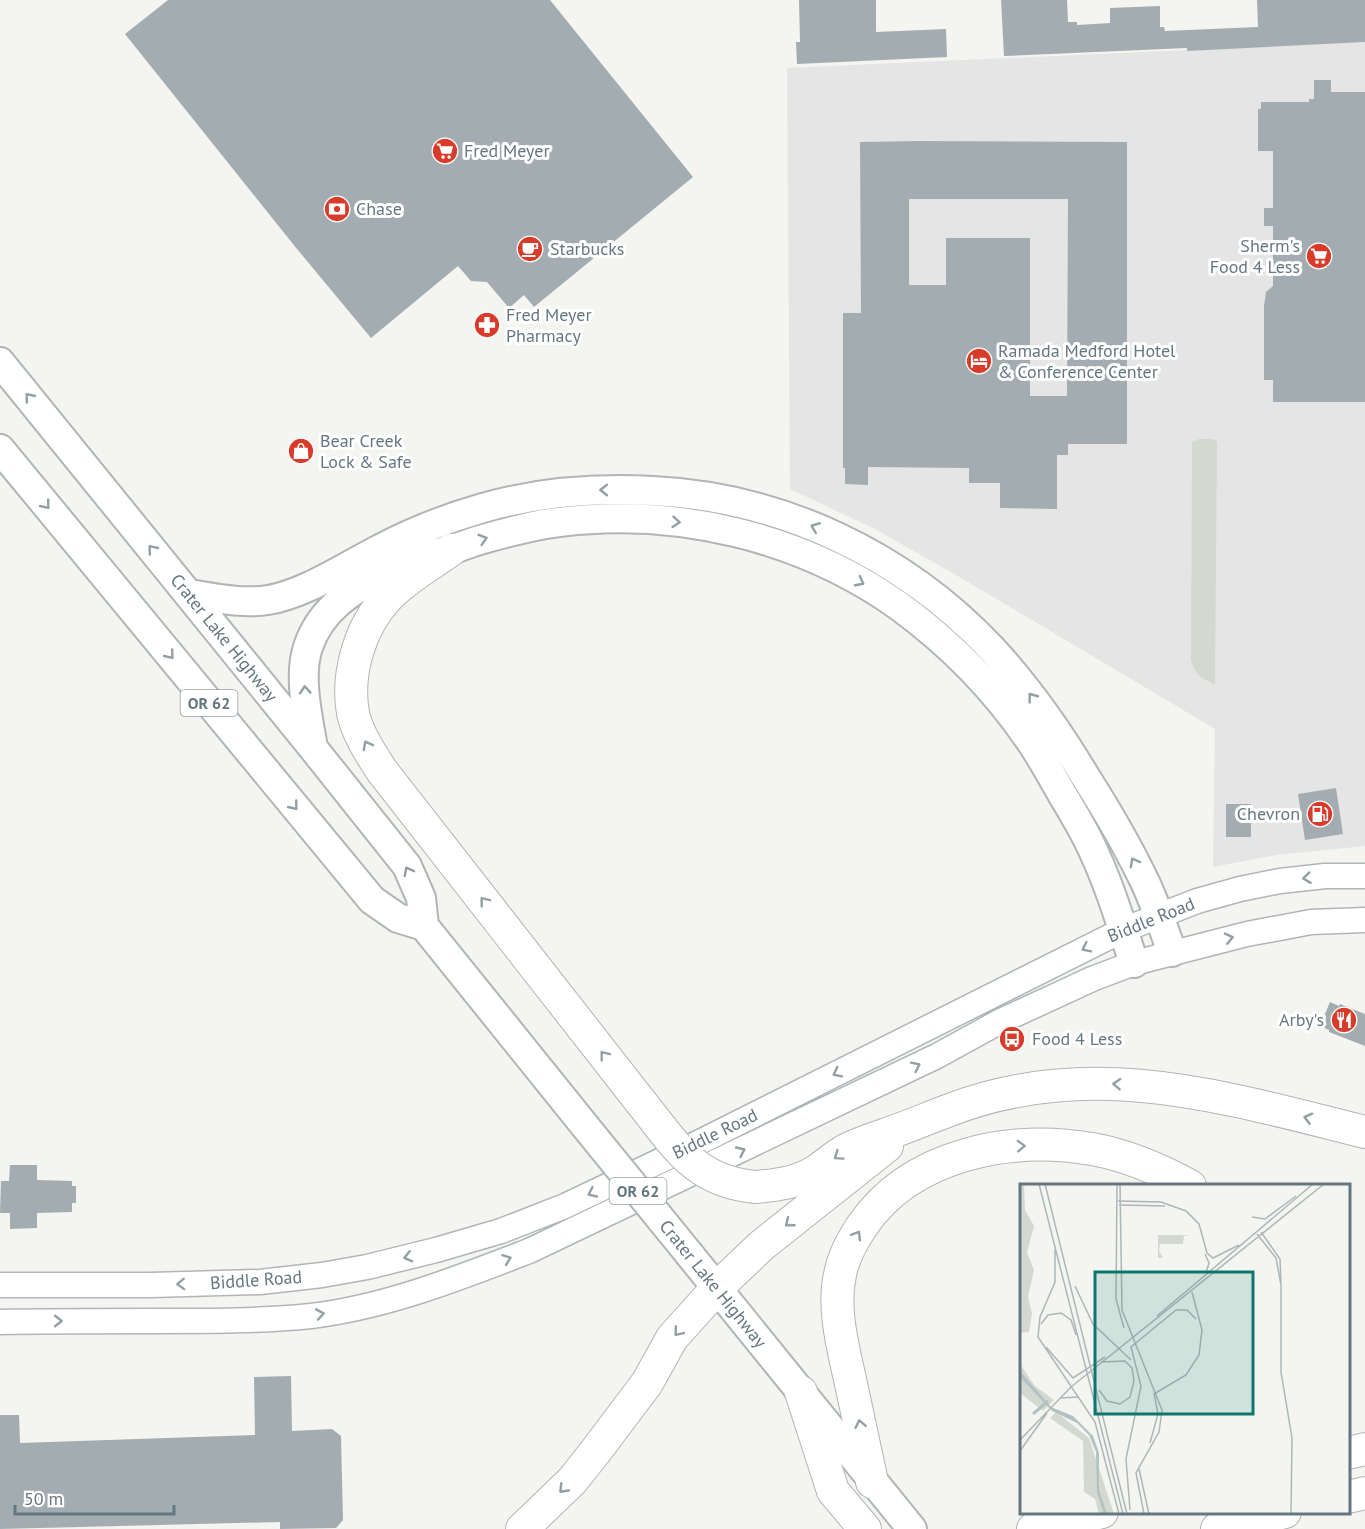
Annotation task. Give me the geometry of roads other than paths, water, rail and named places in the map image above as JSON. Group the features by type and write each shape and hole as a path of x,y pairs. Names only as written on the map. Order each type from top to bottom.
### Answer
{"highway":[{"name":"Crater Lake Highway","path":"0,362 407,866 421,898 424,926 912,1529"},
{"name":"OR 62","path":"3,454 372,900 398,918 424,926"},
{"path":"189,594 249,601 284,597 383,547 426,529 483,508 559,493 590,490 678,492 721,498 795,519 849,543 892,567 937,598 991,648 1047,718 1103,805 1143,878 1172,952"},
{"path":"313,748 306,709 304,661 311,638 323,617 342,598 371,580 422,556 451,550 518,529 559,522 593,519 683,522 746,535 829,565 868,586 934,634 989,688 1035,748 1078,821 1109,888 1134,963"},
{"path":"451,550 402,585 376,612 363,635 355,663 351,687 353,715 365,744 382,771 640,1101 687,1159 697,1167 721,1180 737,1185 756,1187 794,1181 815,1172 848,1148 983,1099 1062,1084 1139,1085 1210,1095 1365,1132"},
{"path":"522,1529 572,1480 595,1452 647,1383 672,1338 717,1288 761,1246 880,1150 931,1118"},
{"path":"872,1482 843,1346 838,1307 839,1277 845,1256 855,1237 881,1202 921,1173 948,1161 978,1152 1012,1147 1052,1146 1092,1149 1135,1160 1188,1184"},
{"path":"801,1392 833,1491 865,1529"},
{"path":"1350,1453 1365,1449"},
{"path":"1350,1497 1365,1493"},
{"path":"1032,1529 1063,1514"},
{"path":"1032,1529 1094,1514"},
{"path":"1217,1529 1277,1514"}],"main road":[{"name":"Biddle Road","path":"0,1285 151,1285 271,1281 367,1267 501,1231 565,1206 702,1141 1123,930 1158,915 1240,889 1280,881 1325,876 1365,876"},
{"name":"Biddle Road","path":"0,1322 193,1321 312,1316 399,1297 529,1251 937,1056 999,1022 1092,979 1134,963 1246,934 1311,922 1365,920"}],"place":[{"name":"Fred Meyer","path":"445,151"},
{"name":"Chase","path":"337,209"},
{"name":"Starbucks","path":"530,249"},
{"name":"Sherm's Food 4 Less","path":"1319,256"},
{"name":"Fred Meyer Pharmacy","path":"487,325"},
{"name":"Ramada Medford Hotel & Conference Center","path":"979,361"},
{"name":"Bear Creek Lock & Safe","path":"301,451"},
{"name":"Chevron","path":"1320,814"},
{"name":"Arby's","path":"1344,1020"},
{"name":"Food 4 Less","path":"1012,1039"}]}
